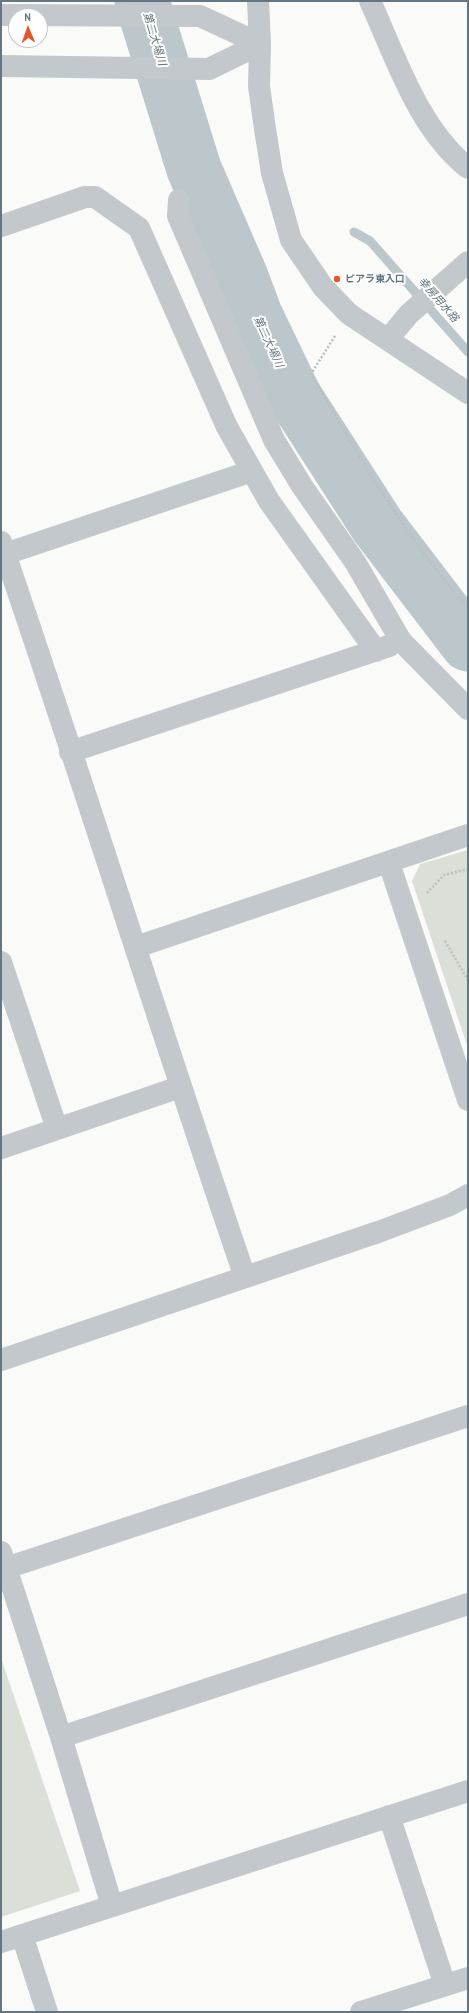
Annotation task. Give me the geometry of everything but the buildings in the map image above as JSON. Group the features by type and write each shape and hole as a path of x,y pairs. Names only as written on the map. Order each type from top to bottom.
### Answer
{"street":[{"path":"258,1 260,44 259,86 272,173 291,240 323,287 350,314 468,393"},
{"path":"370,1 420,111 432,131 459,161 468,168"},
{"path":"1,15 200,16 260,44"},
{"path":"1,66 209,69 260,44"},
{"path":"1,226 85,197 95,197 139,228 227,427 270,501 376,651"},
{"path":"179,200 178,216 274,440 302,486 355,562 401,641 468,709"},
{"path":"388,339 409,314 436,292 468,262"},
{"path":"245,1277 180,1087 136,947 3,548 252,471"},
{"path":"70,752 376,651 401,641"},
{"path":"136,947 389,863 468,835"},
{"path":"389,863 468,1100"},
{"path":"1,962 57,1129"},
{"path":"1,1148 180,1087"},
{"path":"1,1360 381,1232 450,1204 468,1195"},
{"path":"112,1906 60,1737 9,1602 4,1560 468,1416"},
{"path":"60,1737 468,1604"},
{"path":"1,1942 468,1791"},
{"path":"390,1816 445,1985"},
{"path":"22,1935 47,2012"},
{"path":"361,2012 468,1978"}],"path":[{"path":"350,314 311,374 366,469 443,580 468,607"},
{"path":"426,895 444,875 468,869"},
{"path":"444,937 468,980"}],"shaded area":[{"path":"468,850 468,1048 412,881 420,864"},
{"path":"1,1658 80,1891 1,1917"}],"waterway":[{"name":"第二大場川","path":"142,1 194,169 240,275 255,315 294,396 377,525 468,644"},
{"name":"幸房用水路","path":"354,232 370,241 468,352"}],"place":[{"name":"ピアラ東入口","path":"337,279"}]}
